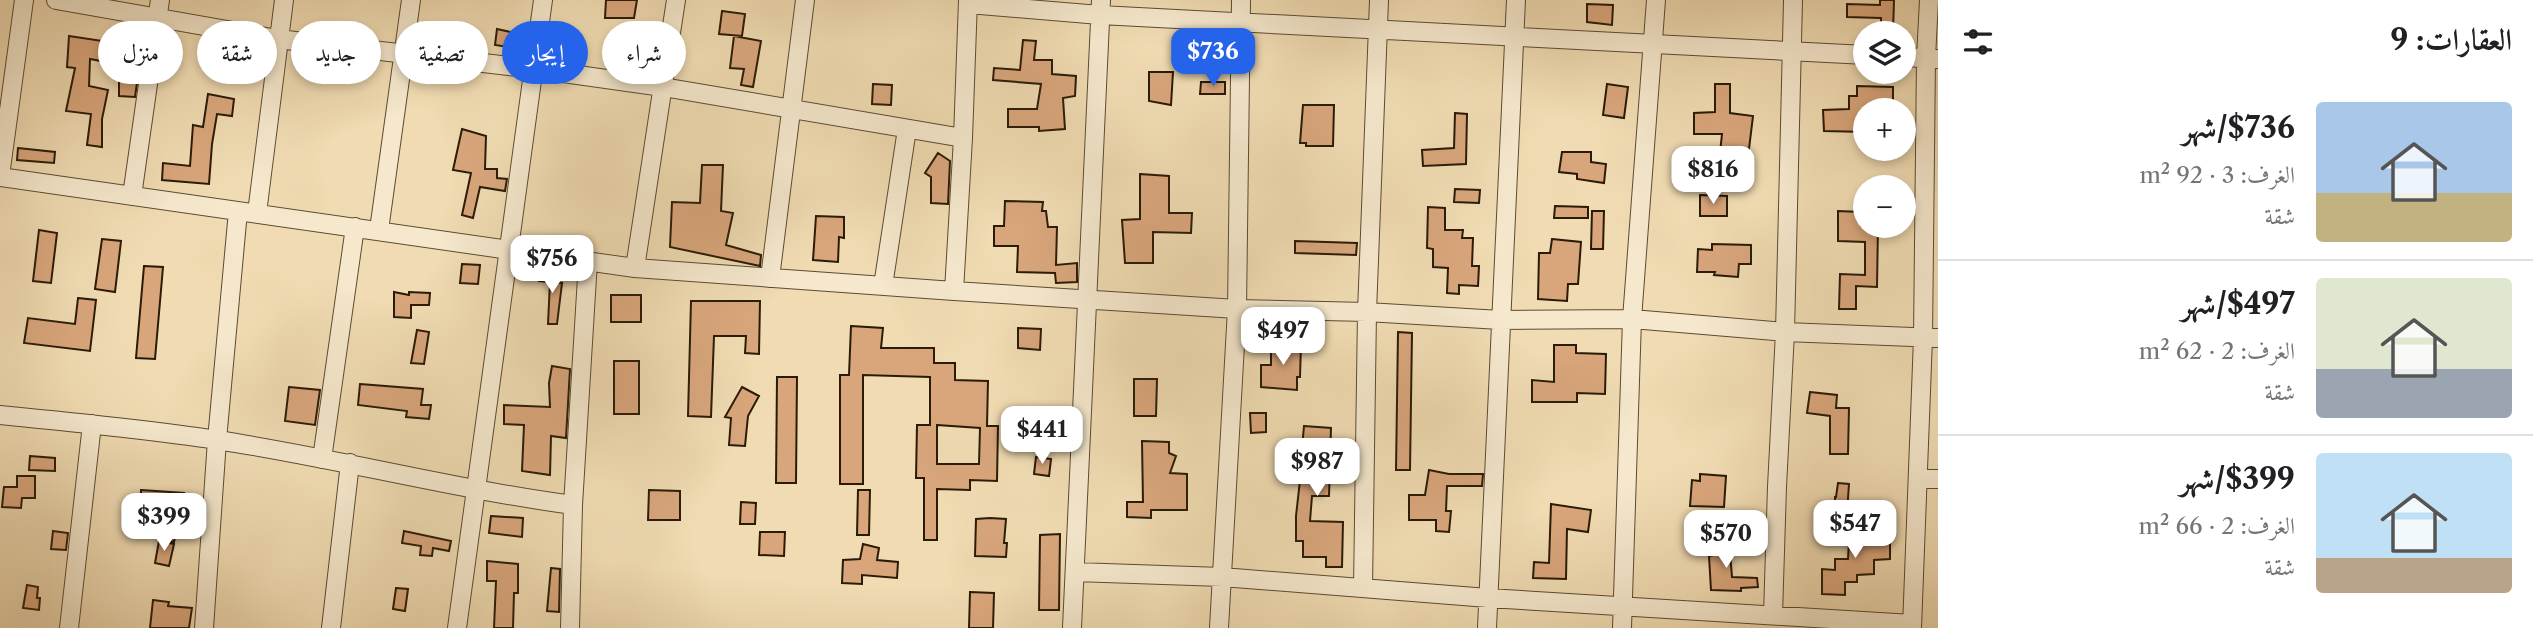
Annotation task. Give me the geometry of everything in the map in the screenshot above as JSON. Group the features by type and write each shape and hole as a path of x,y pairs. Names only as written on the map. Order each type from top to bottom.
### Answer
{"street":[{"path":"24,0 0,176 635,268 1237,309 1367,312 1500,320 1632,319 1785,332 1931,338"},
{"path":"56,0 159,9 278,39 395,52"},
{"path":"204,628 217,440 248,212 284,0"},
{"path":"408,21 411,0"},
{"path":"541,21 543,0"},
{"path":"635,268 676,0"},
{"path":"770,278 805,0"},
{"path":"1219,628 1237,309 1241,0"},
{"path":"1363,588 1367,312 1379,0"},
{"path":"1487,628 1516,0"},
{"path":"1622,628 1632,319 1656,0"},
{"path":"1773,615 1785,332 1793,0"},
{"path":"1075,572 1222,577 1912,626 1918,479 1931,338 1932,58 1929,0"},
{"path":"954,291 968,2 1100,8 1239,22 1853,55"},
{"path":"1072,628 1100,8"},
{"path":"132,196 159,9"},
{"path":"588,76 963,138"},
{"path":"379,230 400,84"},
{"path":"457,628 533,84"},
{"path":"883,286 907,129"},
{"path":"322,459 355,227"},
{"path":"570,628 573,505 588,261"},
{"path":"0,415 217,440 476,490 573,505"},
{"path":"69,628 92,424"},
{"path":"331,628 350,464"},
{"path":"1918,479 1938,479"}],"building":[{"path":"606,0 637,0 634,18 605,18"},
{"path":"1880,0 1894,0 1893,21 1847,17 1847,4 1880,5"},
{"path":"1587,4 1613,5 1612,25 1587,22"},
{"path":"722,11 745,14 742,36 719,34"},
{"path":"497,29 502,30 502,46 495,45"},
{"path":"69,36 98,40 98,60 90,59 89,86 108,90 102,119 102,147 87,145 91,114 66,111 75,68 67,67"},
{"path":"734,36 761,41 753,87 741,85 744,69 730,68"},
{"path":"1023,40 1036,41 1034,60 1052,60 1052,74 1076,76 1075,96 1063,98 1065,129 1039,131 1039,127 1008,127 1008,109 1037,109 1041,84 993,80 994,68 1020,70"},
{"path":"1149,72 1173,72 1171,105 1149,101"},
{"path":"1201,82 1225,82 1225,94 1200,94"},
{"path":"119,84 137,84 135,97 119,96"},
{"path":"873,84 892,85 891,105 872,104"},
{"path":"1607,84 1628,87 1624,118 1603,115"},
{"path":"1715,84 1730,84 1730,113 1753,116 1748,157 1720,153 1722,134 1694,134 1694,113 1715,112"},
{"path":"1857,86 1893,87 1893,98 1853,98 1853,132 1824,131 1823,110 1849,109 1849,96 1857,96"},
{"path":"208,94 234,99 232,116 217,114 209,184 162,180 163,163 190,166 193,125 203,127"},
{"path":"1303,105 1334,105 1333,146 1306,146 1306,143 1300,143"},
{"path":"1455,113 1467,114 1466,164 1423,166 1422,150 1454,148"},
{"path":"462,129 486,136 485,169 497,169 497,178 507,179 505,191 480,187 473,218 462,215 471,173 453,170"},
{"path":"18,148 55,152 54,163 17,160"},
{"path":"1562,152 1591,152 1591,162 1606,164 1604,183 1577,179 1577,174 1559,172"},
{"path":"938,153 950,161 948,204 931,203 931,177 925,173"},
{"path":"702,165 723,165 721,211 733,213 726,245 761,255 760,266 670,247 672,202 700,203"},
{"path":"1140,174 1169,176 1169,213 1192,213 1191,233 1153,232 1153,263 1125,263 1122,220 1140,219"},
{"path":"1455,189 1480,190 1479,203 1454,202"},
{"path":"1700,195 1727,196 1727,216 1700,216"},
{"path":"1005,201 1043,202 1042,211 1046,211 1048,227 1057,227 1056,265 1077,263 1077,282 1056,283 1055,273 1017,272 1018,246 994,246 994,226 1004,226"},
{"path":"1555,206 1588,207 1588,218 1554,218"},
{"path":"1428,207 1445,208 1445,230 1463,230 1462,238 1473,238 1472,266 1479,266 1478,286 1459,285 1459,294 1447,293 1448,268 1433,267 1433,249 1427,248"},
{"path":"1592,211 1604,211 1603,249 1591,249"},
{"path":"1838,211 1853,212 1853,238 1878,238 1877,287 1856,286 1856,309 1839,309 1840,274 1865,275 1865,242 1838,241"},
{"path":"816,216 844,217 844,238 839,237 838,262 813,260"},
{"path":"39,230 57,233 51,283 33,281"},
{"path":"102,239 121,241 115,292 95,289"},
{"path":"1552,239 1581,242 1578,284 1568,284 1567,301 1538,299 1539,253 1550,253"},
{"path":"1295,241 1357,243 1356,255 1295,253"},
{"path":"1712,244 1751,245 1751,264 1739,264 1738,277 1714,275 1715,272 1697,272 1698,249 1712,250"},
{"path":"462,264 480,265 478,284 460,283"},
{"path":"144,266 163,267 155,359 136,358"},
{"path":"540,269 554,270 551,282 562,283 557,324 548,324 550,282 539,281"},
{"path":"394,292 409,295 409,292 430,293 429,305 411,305 411,318 394,317"},
{"path":"611,295 641,295 641,322 611,322"},
{"path":"78,298 96,300 90,351 24,343 28,318 75,324"},
{"path":"691,301 760,301 759,354 745,353 746,336 714,336 711,417 688,416"},
{"path":"851,326 883,328 881,348 934,348 934,363 955,363 955,380 988,381 987,426 998,426 997,481 970,480 970,490 937,489 937,540 924,540 924,478 916,478 917,425 930,425 930,377 863,375 863,484 840,484 840,375 849,375","holes":["937,425 980,428 979,464 937,464"]},
{"path":"1018,328 1041,329 1040,350 1018,348"},
{"path":"417,330 429,332 424,364 411,363"},
{"path":"1398,332 1412,333 1410,470 1396,470"},
{"path":"1271,344 1301,344 1297,390 1261,387 1261,365 1271,365"},
{"path":"1554,345 1576,345 1576,353 1606,354 1605,394 1577,393 1577,402 1532,402 1532,380 1554,382"},
{"path":"614,361 639,361 639,414 614,414"},
{"path":"552,366 570,369 566,438 551,436 550,475 522,471 524,425 504,424 504,405 550,407 549,383"},
{"path":"777,377 797,377 796,483 776,483"},
{"path":"1134,379 1157,379 1156,416 1134,416"},
{"path":"360,384 423,389 421,405 431,405 429,419 406,417 407,411 358,405"},
{"path":"289,387 320,390 315,425 285,421"},
{"path":"742,387 759,396 748,416 745,446 729,445 731,418 725,417"},
{"path":"1810,392 1837,395 1836,408 1849,408 1848,454 1830,454 1830,416 1807,413"},
{"path":"1250,413 1266,413 1266,432 1251,433"},
{"path":"1304,426 1331,428 1329,496 1312,496 1310,521 1343,522 1342,567 1326,567 1326,557 1303,557 1303,541 1296,541 1300,480 1295,480 1296,459 1301,459"},
{"path":"1142,441 1169,442 1169,453 1176,456 1170,473 1187,474 1187,510 1151,510 1151,518 1127,517 1127,502 1143,502"},
{"path":"30,456 55,458 55,471 29,470"},
{"path":"1036,457 1051,459 1049,476 1034,474"},
{"path":"1429,470 1449,474 1483,474 1482,486 1447,486 1446,511 1451,511 1449,532 1436,531 1436,520 1409,520 1409,495 1425,495"},
{"path":"1700,474 1726,476 1724,507 1690,506 1692,480 1700,481"},
{"path":"17,476 35,476 35,498 22,498 21,508 2,507 4,487 17,487"},
{"path":"1838,483 1849,484 1847,513 1835,514"},
{"path":"141,490 184,493 174,542 165,540 168,511 141,510"},
{"path":"649,490 680,491 680,520 648,520"},
{"path":"858,490 870,490 869,535 857,535"},
{"path":"741,502 756,503 755,524 740,524"},
{"path":"1551,504 1591,510 1588,532 1567,529 1566,579 1533,578 1534,562 1549,563"},
{"path":"491,516 523,518 522,537 489,533"},
{"path":"976,519 1006,519 1006,557 975,556"},
{"path":"1850,523 1872,523 1872,542 1890,542 1890,559 1874,560 1874,574 1857,575 1857,582 1845,582 1845,595 1822,594 1822,569 1835,570 1835,559 1848,559"},
{"path":"53,531 68,533 66,550 51,549"},
{"path":"404,531 451,541 449,551 433,548 432,556 420,555 421,546 402,543"},
{"path":"760,532 785,532 784,556 759,555"},
{"path":"1060,534 1059,610 1039,610 1040,535"},
{"path":"1715,539 1729,540 1732,577 1757,578 1758,587 1741,588 1741,591 1711,590 1709,556 1714,555"},
{"path":"159,541 174,544 169,566 155,563"},
{"path":"863,544 879,548 877,560 898,562 897,578 862,575 862,584 842,583 843,560 860,559"},
{"path":"487,561 518,564 518,593 514,593 513,628 494,628 496,581 487,581"},
{"path":"551,568 560,569 559,612 547,611"},
{"path":"27,585 38,587 39,610 23,608"},
{"path":"396,588 408,589 405,611 393,609"},
{"path":"970,592 994,593 993,628 969,628"},
{"path":"153,600 169,602 168,606 192,608 189,628 150,628"}]}
